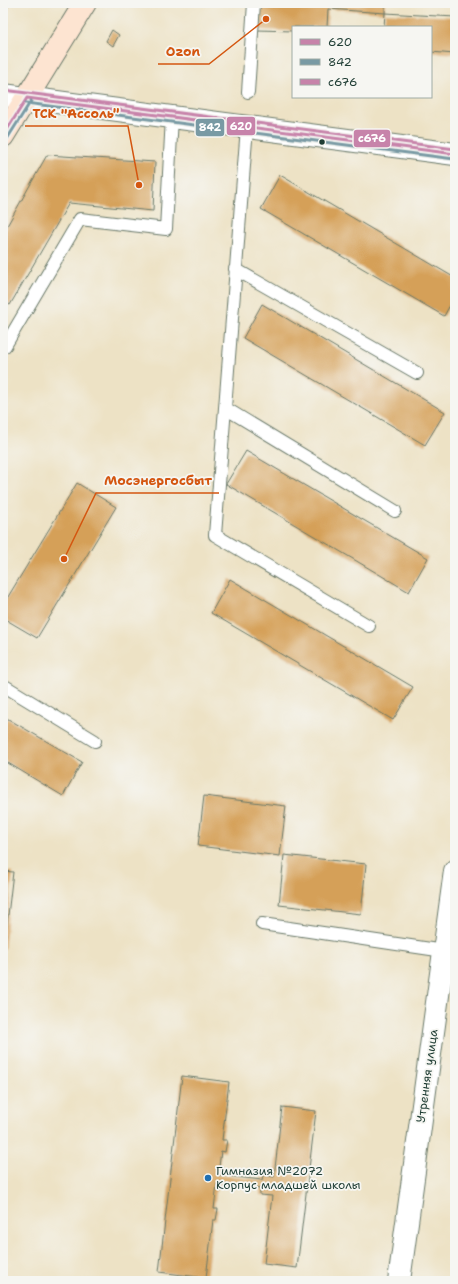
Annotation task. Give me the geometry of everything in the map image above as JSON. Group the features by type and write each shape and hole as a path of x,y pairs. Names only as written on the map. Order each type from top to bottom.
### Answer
{"main road":[{"path":"3,136 85,3"}],"street":[{"path":"3,95 455,154"},
{"name":"Утренняя улица","path":"399,1281 455,871"}],"lane":[{"path":"248,92 254,3"},
{"path":"3,345 5,346 80,219 166,229 172,117"},
{"path":"247,127 215,535 369,626"},
{"path":"235,269 417,373"},
{"path":"224,408 395,511"},
{"path":"3,685 95,741"},
{"path":"262,924 444,951"}],"building":[{"path":"3,3 10,3 3,15"},
{"path":"260,3 385,3 385,13 328,9 327,26 292,26 292,31 258,30"},
{"path":"385,13 455,17 455,54 432,52 432,26 384,26"},
{"path":"112,30 119,35 113,46 106,41"},
{"path":"47,155 155,162 153,211 69,203 10,305 3,301 3,233"},
{"path":"280,175 455,278 455,296 444,316 261,209"},
{"path":"262,304 445,412 425,445 243,338"},
{"path":"246,451 428,558 409,592 226,484"},
{"path":"77,483 116,507 37,638 3,618 3,605"},
{"path":"230,579 413,687 393,720 211,613"},
{"path":"3,716 82,762 63,796 3,760"},
{"path":"204,796 286,806 280,856 198,846"},
{"path":"284,855 366,864 361,914 279,905"},
{"path":"3,871 13,872 4,950 3,950"},
{"name":"Гимназия №2072 Корпус младшей школы","path":"182,1076 229,1082 222,1140 227,1140 225,1152 221,1151 218,1175 262,1180 263,1175 274,1177 282,1107 316,1111 297,1268 264,1264 272,1196 260,1195 260,1189 217,1184 214,1209 218,1209 216,1220 213,1220 206,1278 159,1272"}],"transit line":[{"name":"с676","path":"4,90 455,149"},
{"name":"620","path":"27,98 455,154"},
{"name":"620","path":"3,136 27,98"},
{"name":"842","path":"7,139 31,101"},
{"name":"842","path":"26,103 454,159"}],"place":[{"name":"Ozon","path":"266,19"},
{"name":"ТСК \"Ассоль\"","path":"139,185"},
{"name":"Мосэнергосбыт","path":"64,559"},
{"name":"Гимназия №2072 Корпус младшей школы","path":"208,1178"}]}
